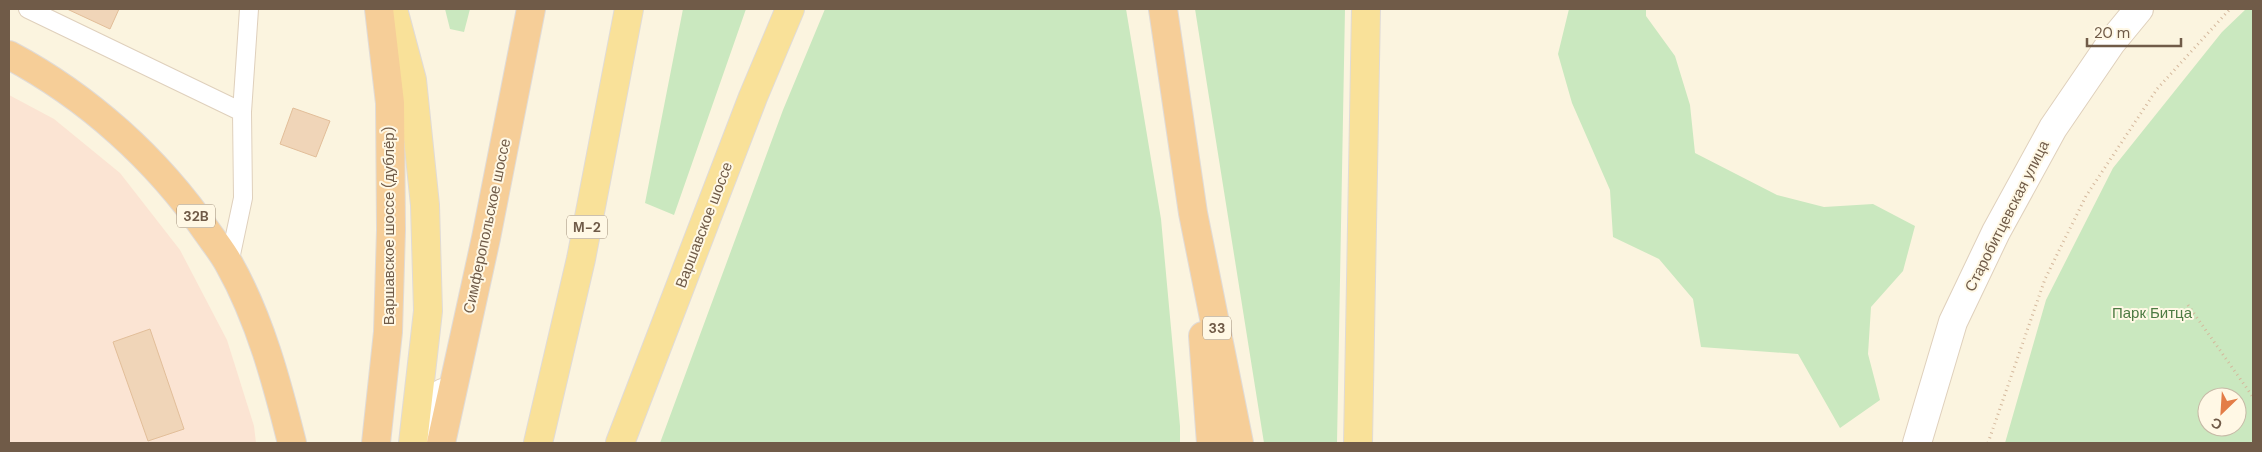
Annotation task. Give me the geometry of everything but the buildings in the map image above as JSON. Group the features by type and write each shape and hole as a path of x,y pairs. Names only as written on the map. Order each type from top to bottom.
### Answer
{"highway":[{"name":"Варшавское шоссе (дублёр)","path":"376,443 388,332 391,230 390,103 379,9"},
{"name":"Симферопольское шоссе","path":"440,443 486,238 531,9"},
{"name":"33","path":"1163,9 1193,213 1239,443"},
{"name":"32B","path":"9,54 40,71 94,110 146,156 188,204 229,264 253,317 275,381 292,443"},
{"name":"33","path":"1193,213 1211,443"}],"main road":[{"path":"393,9 412,80 425,204 428,311 412,443"},
{"name":"М-2","path":"538,443 581,259 629,9"},
{"name":"Варшавское шоссе","path":"620,443 753,97 790,9"},
{"path":"1358,443 1366,9"}],"street":[{"name":"Старобитцевская улица","path":"1916,443 1953,322 1996,232 2053,128 2111,43 2139,9"},
{"path":"425,443 464,335"}],"lane":[{"path":"28,9 242,112"},
{"path":"229,264 243,198 242,112 249,9"}],"path":[{"path":"1988,443 2045,279 2086,196 2157,88 2230,9"},
{"path":"2188,305 2253,397"}],"shaded area":[{"path":"9,95 54,119 120,173 180,250 227,340 254,426 256,443 9,443"}],"green space":[{"path":"445,9 470,9 464,32 450,29"},
{"path":"683,9 746,9 674,215 645,203"},
{"path":"825,9 1126,9 1161,219 1180,443 660,443 783,110"},
{"path":"1195,9 1345,9 1337,443 1264,443"},
{"path":"1569,9 1646,9 1646,16 1675,56 1690,105 1695,153 1777,195 1824,207 1873,204 1915,226 1903,271 1871,307 1868,354 1880,400 1840,428 1798,354 1701,347 1693,299 1659,259 1613,237 1610,190 1572,103 1558,54"},
{"name":"Парк Битца","path":"2246,9 2253,9 2253,443 2005,443 2046,300 2113,168 2222,32"}]}
